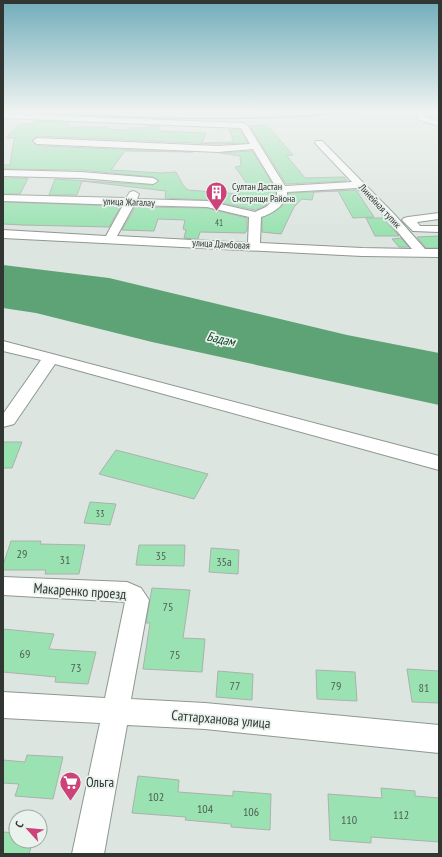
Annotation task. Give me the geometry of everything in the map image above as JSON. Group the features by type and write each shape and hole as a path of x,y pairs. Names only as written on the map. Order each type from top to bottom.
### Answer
{"street":[{"path":"254,246 255,215 264,213 282,198 282,189 260,152"},
{"name":"Линейная тупик","path":"328,152 422,253"},
{"name":"улица Жагалау","path":"3,173 80,175 153,181"},
{"path":"110,239 141,181"},
{"path":"282,189 360,185"},
{"name":"улица Жагалау","path":"3,198 207,204 255,215"},
{"path":"439,216 408,220 417,229 439,228"},
{"name":"улица Дамбовая","path":"3,234 439,253"},
{"path":"3,346 439,464"},
{"path":"5,421 51,358"},
{"name":"Макаренко проезд","path":"3,586 127,592 134,595 137,600 114,712"},
{"name":"Саттарханова улица","path":"3,705 205,716 439,739"},
{"path":"88,854 114,712"}],"water":[{"name":"Бадам","path":"3,265 109,278 347,335 439,353 439,405 152,342 36,313 3,308"}],"building":[{"path":"12,152 124,152 111,170 161,173 176,172 183,185 188,190 240,194 237,185 248,185 235,167 241,166 240,156 220,153 253,152 276,189 276,196 265,206 255,210 207,200 165,198 166,191 82,181 77,195 49,195 55,179 153,185 159,180 153,177 81,170 3,169 3,165 10,165"},
{"path":"266,152 290,152 293,155 287,156 305,178 344,177 347,181 286,184"},
{"path":"3,178 28,178 20,194 3,194"},
{"path":"356,190 374,217 353,218 338,191 314,192 312,200 302,199 294,207 281,234 262,232 262,218 280,208 288,199 288,193"},
{"path":"3,202 121,206 109,227 22,225 3,224"},
{"path":"135,207 207,208 247,218 247,230 245,233 200,232 198,239 184,238 186,230 183,229 185,220 158,219 154,231 122,230"},
{"path":"366,218 383,218 399,236 375,236"},
{"path":"439,236 439,248 426,248 417,237"},
{"path":"401,238 409,247 399,247 392,239"},
{"path":"3,442 22,442 12,468 3,468"},
{"path":"116,450 208,474 194,499 99,474"},
{"path":"90,502 116,504 110,525 84,523"},
{"path":"11,541 41,541 40,544 85,545 79,574 45,574 46,570 3,570 3,565"},
{"path":"139,545 185,545 184,566 136,565"},
{"path":"211,548 239,550 238,574 209,572"},
{"path":"152,588 190,590 183,638 205,639 202,672 143,669 150,623 146,623"},
{"path":"3,629 54,634 49,649 96,652 88,684 55,682 56,677 3,672"},
{"path":"407,669 439,671 439,703 412,702"},
{"path":"316,670 355,672 357,701 317,699"},
{"path":"218,671 253,674 252,700 216,697"},
{"path":"27,755 63,757 53,799 15,796 19,784 3,783 3,760 25,762"},
{"path":"138,776 179,780 178,792 233,796 233,791 271,794 270,830 231,827 231,824 185,820 186,817 132,813"},
{"path":"381,788 415,791 415,796 439,798 439,842 371,837 371,843 330,840 328,794 382,798"},
{"path":"3,832 8,832 8,849 31,849 29,854 3,854"}],"place":[{"name":"Султан Дастан Смотрящи Района","path":"216,212"},
{"name":"Ольга","path":"70,802"}]}
